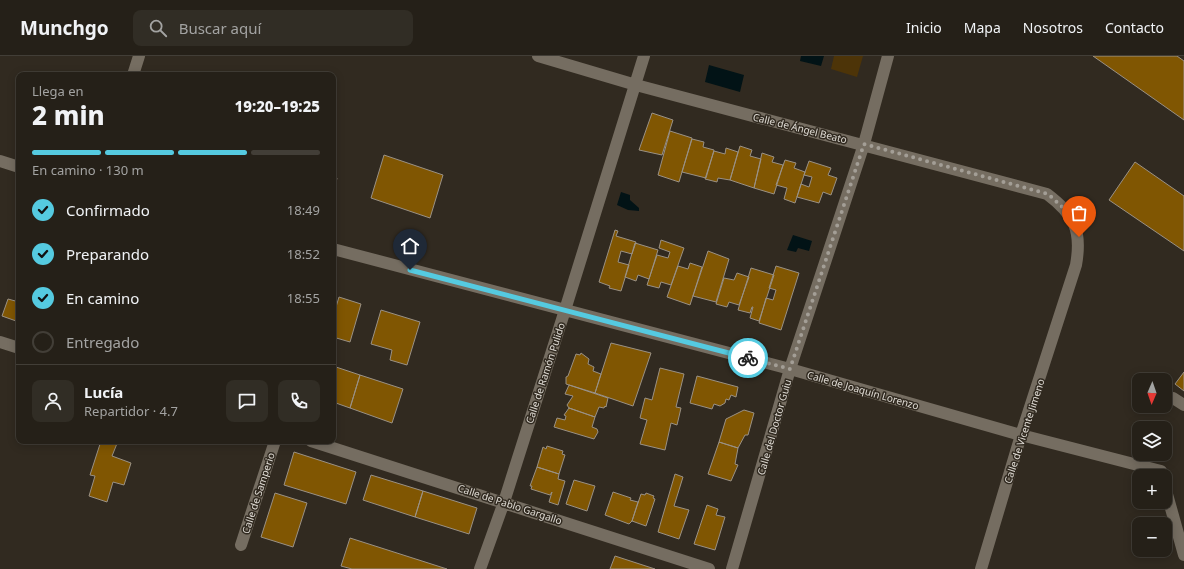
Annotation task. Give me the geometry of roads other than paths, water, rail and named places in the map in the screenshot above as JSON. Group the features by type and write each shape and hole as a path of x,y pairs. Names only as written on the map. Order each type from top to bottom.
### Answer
{"street":[{"path":"134,72 139,56"},
{"name":"Calle de Ángel Beato","path":"538,56 636,85 864,144 1048,194 1071,215 1079,237 1076,265 1068,293"},
{"name":"Calle de Ramón Pulido","path":"480,569 504,502 644,56"},
{"name":"Calle del Doctor Guiu","path":"732,569 790,369 864,144 888,56"},
{"path":"0,161 16,165"},
{"name":"Calle de Joaquín Lorenzo","path":"336,250 790,369 1146,469"},
{"name":"Calle de Vicente Jimeno","path":"981,569 1021,435 1068,293"},
{"path":"0,342 16,347"},
{"path":"1173,398 1184,405"},
{"name":"Calle de Samperio","path":"241,545 274,444"},
{"name":"Calle de Pablo Gargallo","path":"320,444 709,569"},
{"path":"1171,509 1184,556"}]}
